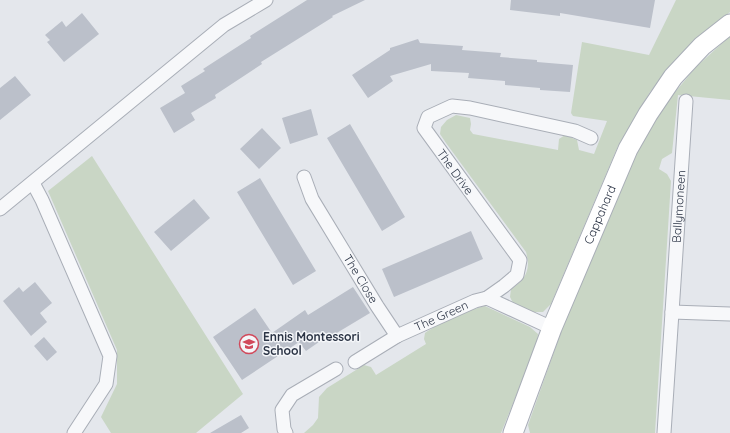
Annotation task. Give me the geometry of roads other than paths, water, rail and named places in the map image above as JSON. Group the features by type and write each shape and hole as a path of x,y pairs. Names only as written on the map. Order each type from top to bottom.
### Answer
{"main road":[{"name":"Cappahard","path":"514,433 552,328 628,149 648,114 673,77 702,46 730,24"}],"street":[{"path":"0,209 224,24 266,0"},
{"name":"Ballymoneen","path":"664,433 686,101"},
{"name":"The Drive","path":"487,298 517,275 520,260 430,138 424,128 428,118 452,106 470,108 575,131 591,138"},
{"name":"The Close","path":"304,177 312,199 397,336"},
{"path":"33,183 42,200 110,356 106,384 74,433"},
{"path":"487,298 552,328"},
{"name":"The Green","path":"397,336 475,301 487,298"},
{"path":"672,312 730,314"},
{"path":"356,362 397,336"},
{"path":"286,433 284,429 282,410 292,395 336,369"}],"place":[{"name":"Ennis Montessori School","path":"249,344"}]}
